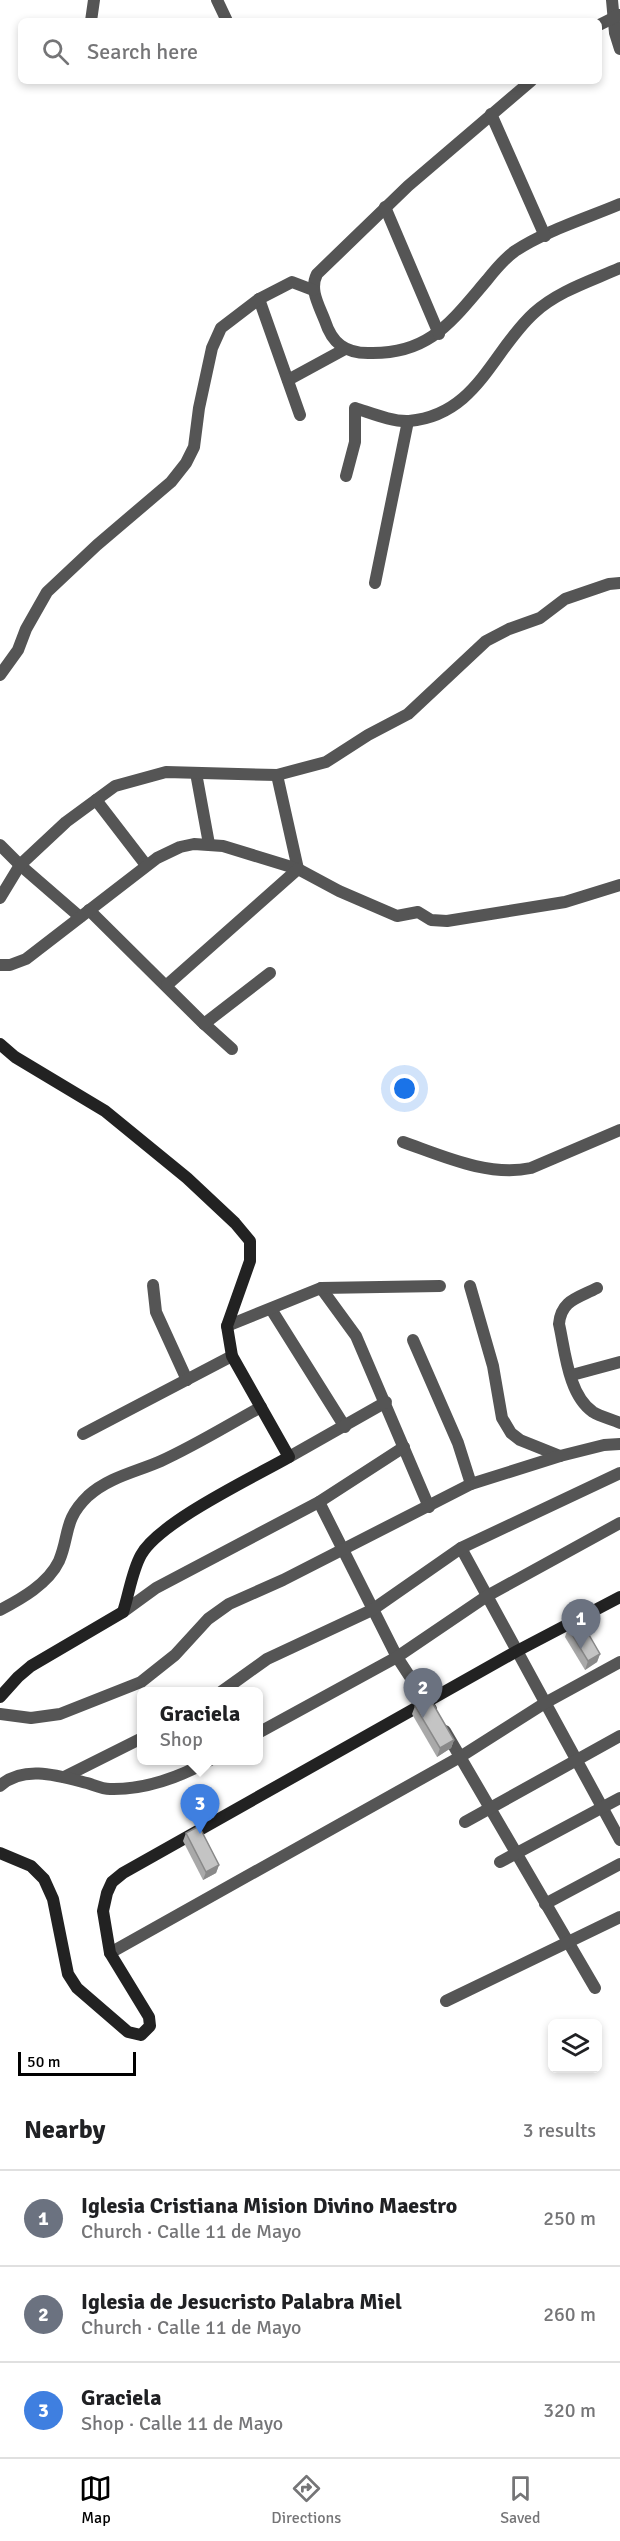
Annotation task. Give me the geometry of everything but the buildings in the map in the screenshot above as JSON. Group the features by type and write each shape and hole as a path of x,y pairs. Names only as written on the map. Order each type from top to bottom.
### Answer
{"street":[{"path":"91,18 94,0"},
{"path":"217,0 226,18"},
{"path":"612,0 617,16 620,48"},
{"path":"602,24 617,16"},
{"path":"527,84 385,207 321,269 315,279 313,290 328,332 335,342 345,349 374,354 407,350 439,333 513,252 620,204"},
{"path":"491,114 545,236"},
{"path":"385,207 439,333"},
{"path":"346,476 355,442 355,408 408,421 438,413 455,405 479,384 533,314 550,300 620,268"},
{"path":"0,675 18,650 26,629 47,592 97,545 171,482 186,463 195,447 199,408 217,334 226,322 259,299 292,282 313,290"},
{"path":"259,299 300,415"},
{"path":"288,380 345,349"},
{"path":"375,583 408,421"},
{"path":"0,898 20,866 66,822 115,786 166,772 278,775 326,762 368,735 408,714 486,641 509,629 540,618 565,599 609,584 620,583"},
{"path":"196,772 209,844"},
{"path":"278,775 298,869"},
{"path":"96,800 146,865"},
{"path":"0,965 10,965 26,959 146,865 180,847 209,844 223,846 298,869 383,911 398,916 418,912 431,920 447,921 565,902 620,885"},
{"path":"0,845 20,866 85,913 167,985 204,1024 232,1049"},
{"path":"167,985 298,869"},
{"path":"204,1024 270,973"},
{"path":"0,1044 15,1058 105,1111 187,1178 235,1223 250,1241 250,1261 227,1326 232,1356 290,1457"},
{"path":"403,1142 461,1163 498,1170 519,1171 620,1130"},
{"path":"153,1285 160,1323 187,1380"},
{"path":"227,1326 321,1288 440,1286"},
{"path":"470,1286 494,1366 502,1418 511,1433 519,1440 560,1456"},
{"path":"321,1288 356,1336 429,1507"},
{"path":"597,1288 564,1304 559,1324 572,1375 582,1401 593,1412 620,1423"},
{"path":"271,1309 345,1427"},
{"path":"412,1340 458,1443 471,1484"},
{"path":"83,1434 232,1356"},
{"path":"572,1375 620,1362"},
{"path":"123,1612 140,1556 150,1542 191,1512 386,1402"},
{"path":"0,1610 49,1577 59,1561 65,1534 74,1511 90,1495 113,1479 161,1461 261,1407"},
{"path":"0,1714 31,1718 60,1714 141,1682 175,1655 208,1619 229,1604 283,1580 471,1484 560,1456 604,1445 620,1444"},
{"path":"0,1697 31,1666 123,1612 156,1588 319,1502 404,1447"},
{"path":"228,1687 267,1659 372,1610 461,1548 620,1473"},
{"path":"319,1502 397,1657 460,1757 595,1988"},
{"path":"263,1730 397,1657 487,1596 620,1523"},
{"path":"461,1548 620,1840"},
{"path":"0,1853 31,1866 44,1879 53,1899 68,1974 77,1988 128,2032 141,2035 150,2026 148,2017 110,1953 103,1911 106,1893 112,1882 123,1873 517,1651 620,1597"},
{"path":"110,1953 460,1757 545,1703 620,1662"},
{"path":"465,1822 620,1736"},
{"path":"64,1777 137,1740"},
{"path":"0,1786 16,1775 30,1773 64,1777 108,1789 141,1786 166,1781 201,1765"},
{"path":"500,1862 620,1798"},
{"path":"545,1904 620,1864"},
{"path":"446,2001 620,1917"}],"place":[{"name":"Iglesia Cristiana Mision Divino Maestro","path":"581,1649"},
{"name":"Iglesia de Jesucristo Palabra Miel","path":"423,1718"},
{"name":"Graciela","path":"200,1834"}]}
